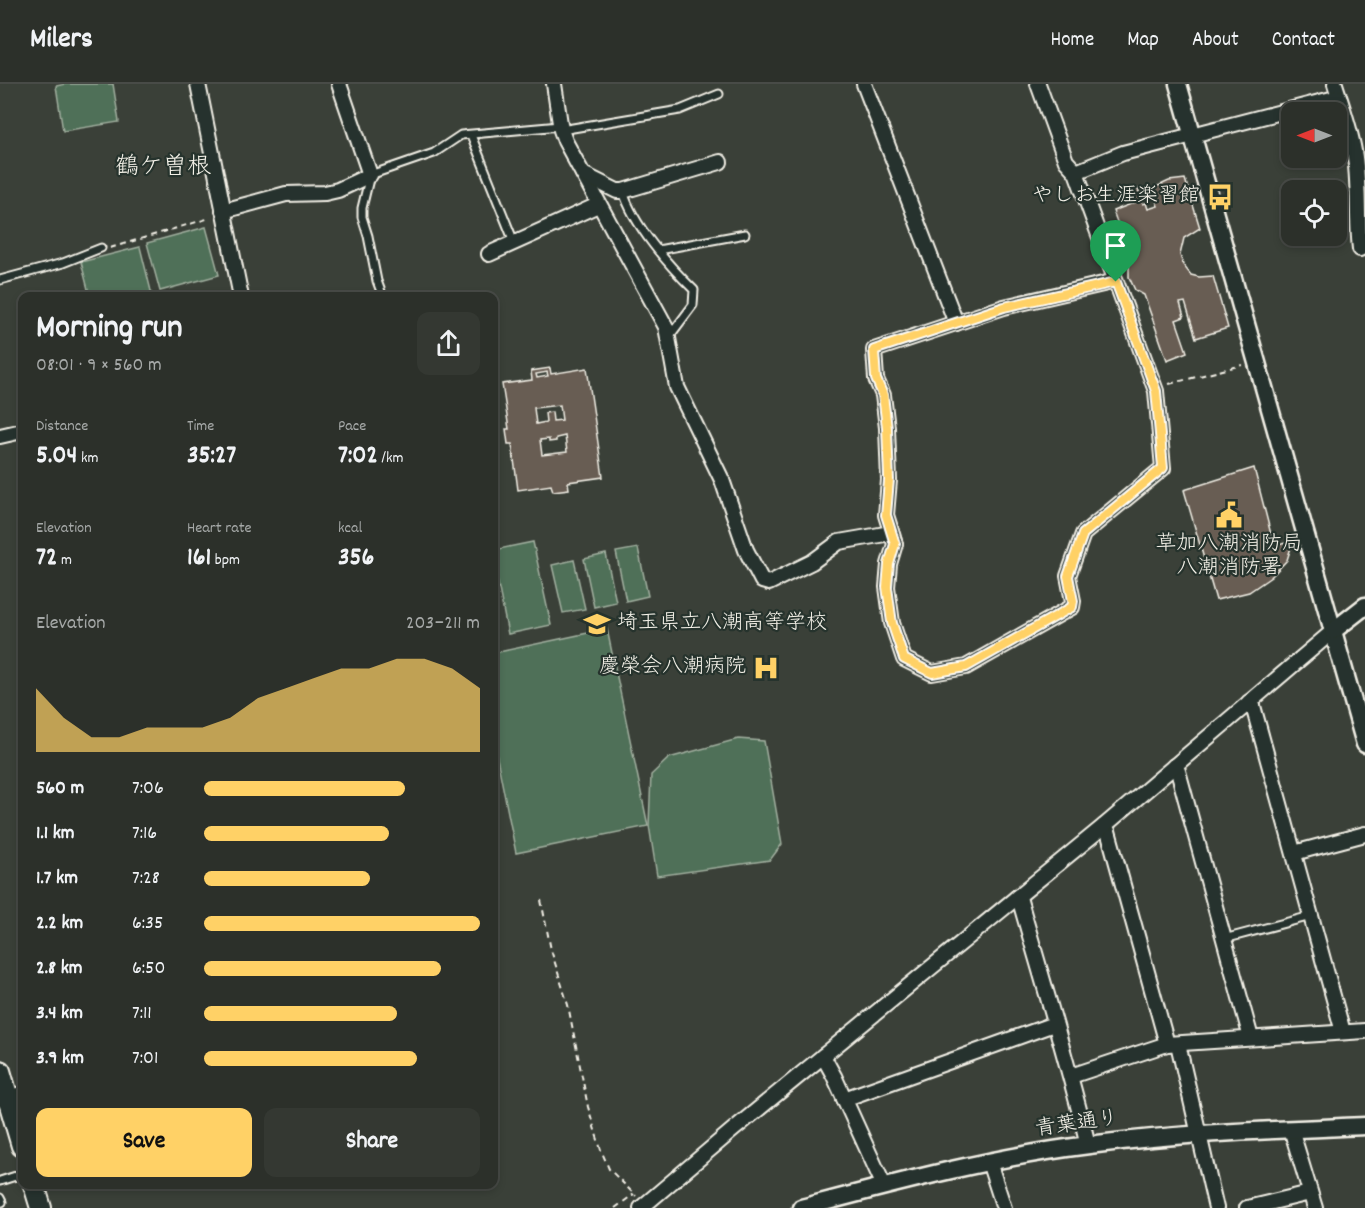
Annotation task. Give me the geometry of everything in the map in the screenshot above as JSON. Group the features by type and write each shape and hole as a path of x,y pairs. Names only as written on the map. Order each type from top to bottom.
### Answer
{"main road":[{"path":"0,1071 10,1096 18,1129"},
{"path":"35,1189 41,1208"}],"street":[{"path":"198,84 240,292"},
{"path":"224,213 286,194 325,193 338,190 370,175 339,84"},
{"path":"554,84 560,128 598,205 666,327 677,387 722,480 746,550 762,581 769,583 812,562 839,542 891,532"},
{"path":"864,84 956,323"},
{"path":"1038,84 1066,161 1076,172 1156,391 1163,468 1083,534 1068,576 1072,607 966,667 932,673 904,659 892,623 887,587 889,564 895,544 886,515 889,480 887,428 883,395 876,379 874,350 1004,307 1116,282"},
{"path":"1178,84 1334,631 1360,710 1365,744"},
{"path":"1076,172 1124,153 1193,136 1337,91 1349,125 1354,152 1358,183 1360,249"},
{"path":"583,174 617,191 623,191 720,162"},
{"path":"489,254 598,205"},
{"path":"0,436 18,432"},
{"path":"643,1206 1104,826 1365,606"},
{"path":"1249,702 1253,706 1343,1032"},
{"path":"1174,766 1178,771 1251,1038"},
{"path":"1104,826 1108,831 1199,1132 1216,1208"},
{"path":"1294,853 1365,834"},
{"path":"1017,897 1071,1076 1088,1145"},
{"path":"844,1099 1054,1024"},
{"path":"1071,1076 1172,1044 1365,1030"},
{"path":"823,1056 884,1186"},
{"name":"青葉通り","path":"801,1208 989,1162 1088,1145 1199,1132 1365,1126"},
{"path":"1291,1129 1315,1208"},
{"path":"989,1162 1004,1208"},
{"path":"1247,1208 1310,1193"}],"lane":[{"path":"380,292 362,217 370,175 434,153 461,135 560,128 680,110 719,94"},
{"path":"471,135 514,242"},
{"path":"623,191 633,215 658,250 671,268 694,290 693,305 668,338"},
{"path":"658,250 745,234"},
{"path":"0,280 63,263 101,248"},
{"path":"1224,939 1311,916"},
{"path":"0,1181 18,1175"}],"path":[{"path":"101,248 112,248 224,213"},
{"path":"1156,391 1166,385 1256,361"},
{"path":"542,900 551,950 568,1005 588,1107 601,1150 609,1169 643,1206"},
{"path":"615,1208 634,1194"}],"green space":[{"path":"113,84 119,122 63,131 56,86"},
{"path":"206,227 219,275 160,291 147,243"},
{"path":"140,247 151,292 89,292 81,262"},
{"path":"533,542 551,625 508,634 498,584 498,549"},
{"path":"638,548 648,596 626,601 616,552"},
{"path":"606,554 616,602 594,607 584,559"},
{"path":"574,560 585,609 563,613 552,565"},
{"path":"607,629 648,826 516,853 498,763 498,652"},
{"path":"738,739 764,741 782,844 770,860 657,876 649,825 651,775 669,758"}],"building":[{"path":"1185,179 1200,228 1184,238 1180,255 1183,265 1191,275 1213,276 1228,328 1196,338 1185,302 1180,303 1184,317 1176,320 1187,352 1167,360 1144,295 1135,290 1129,277 1129,255 1113,211 1136,202 1132,191 1138,189 1143,204 1146,203 1148,209 1158,206 1152,189 1169,181"},
{"path":"550,368 551,374 587,368 603,477 568,482 569,489 553,491 551,485 518,490 512,444 508,444 506,429 509,429 502,384 532,380 531,371","holes":["547,372 548,376 537,378 536,374","560,405 562,420 553,421 552,412 545,413 546,422 536,424 534,408","565,436 567,452 542,455 540,440 549,439 549,442 556,441 556,438"]},
{"name":"草加八潮消防局 八潮消防署","path":"1254,468 1274,546 1293,541 1287,560 1271,577 1249,592 1216,600 1184,490"}],"place":[{"name":"やしお生涯楽習館","path":"1220,197"},
{"name":"草加八潮消防局 八潮消防署","path":"1229,515"},
{"name":"埼玉県立八潮高等学校","path":"597,624"},
{"name":"慶榮会八潮病院","path":"766,668"}],"district":[{"name":"鶴ケ曽根","path":"163,168"}],"route":[{"path":"1116,282 1156,391 1163,468 1083,534 1068,576 1072,607 966,667 932,673 904,659 892,623 887,587 889,564 895,544 886,515 889,480 887,428 883,395 876,379 874,350 1004,307 1116,282"}]}
